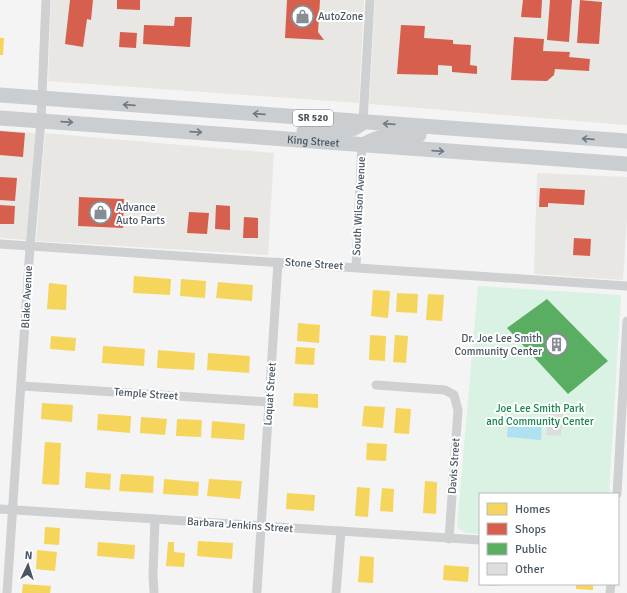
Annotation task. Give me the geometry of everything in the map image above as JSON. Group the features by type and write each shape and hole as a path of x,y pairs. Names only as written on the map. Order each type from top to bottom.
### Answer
{"main road":[{"name":"King Street","path":"0,95 627,141"},
{"name":"King Street","path":"0,118 627,164"},
{"path":"227,134 262,129 350,131 358,128 363,122"},
{"path":"362,145 376,138 387,136 441,136 488,132"}],"street":[{"name":"Blake Avenue","path":"7,593 22,386 30,246 41,120 46,0"},
{"path":"363,122 370,0"},
{"name":"South Wilson Avenue","path":"356,267 362,145"},
{"name":"Stone Street","path":"0,244 627,286"},
{"name":"Loquat Street","path":"257,591 278,262"},
{"path":"627,321 626,360 617,492 627,490"},
{"name":"Davis Street","path":"376,385 445,390 454,395 458,410 449,539"},
{"name":"Temple Street","path":"22,386 269,402"},
{"name":"Barbara Jenkins Street","path":"0,509 479,540"},
{"path":"154,593 153,575 155,519"},
{"path":"336,593 341,531"}],"shaded area":[{"path":"51,0 364,0 359,103 48,81"},
{"path":"375,0 627,0 627,125 369,104"},
{"path":"0,130 35,133 26,240 0,238"},
{"path":"45,133 274,153 268,255 36,241"},
{"path":"537,173 627,177 627,220 623,280 534,274"}],"green space":[{"name":"Joe Lee Smith Park and Community Center","path":"478,286 621,295 609,493 479,493 479,534 465,533 457,527"}],"water":[{"path":"508,421 542,423 541,440 507,437"}],"building: Homes":[{"path":"0,38 4,38 3,55 0,55"},
{"path":"134,276 171,279 170,295 133,293"},
{"path":"181,279 206,281 205,298 180,296"},
{"path":"218,282 253,285 252,301 216,298"},
{"path":"49,283 67,285 66,310 47,309"},
{"path":"373,290 390,291 388,318 371,316"},
{"path":"397,293 418,294 417,313 396,312"},
{"path":"428,294 444,295 442,321 426,320"},
{"path":"298,323 320,325 319,343 297,341"},
{"path":"370,335 386,336 385,361 369,360"},
{"path":"395,335 408,336 406,363 393,362"},
{"path":"51,336 76,338 75,351 50,349"},
{"path":"103,346 145,349 144,366 102,363"},
{"path":"296,347 315,348 314,365 295,364"},
{"path":"158,350 195,353 194,370 157,368"},
{"path":"208,353 250,356 249,373 207,370"},
{"path":"294,393 318,394 318,408 293,406"},
{"path":"42,403 73,405 72,422 41,419"},
{"path":"364,406 385,407 383,428 362,426"},
{"path":"396,408 411,409 409,434 394,433"},
{"path":"98,414 131,416 130,433 97,430"},
{"path":"141,417 167,419 165,435 140,433"},
{"path":"177,419 202,420 201,437 176,436"},
{"path":"212,421 245,424 244,440 211,438"},
{"path":"45,442 61,443 59,485 42,484"},
{"path":"367,443 387,444 386,461 366,460"},
{"path":"86,472 111,474 110,490 85,488"},
{"path":"121,474 154,476 153,493 119,491"},
{"path":"164,479 199,482 198,496 163,494"},
{"path":"209,479 242,481 240,499 207,496"},
{"path":"425,481 437,482 436,514 423,513"},
{"path":"357,487 370,488 368,517 355,516"},
{"path":"382,488 394,489 393,512 380,511"},
{"path":"287,493 315,495 314,511 286,509"},
{"path":"45,527 60,528 59,545 44,544"},
{"path":"198,541 233,543 232,559 197,556"},
{"path":"98,542 135,545 134,559 97,556"},
{"path":"168,542 174,542 174,552 185,553 184,567 166,566"},
{"path":"37,550 57,552 55,571 36,569"},
{"path":"360,556 374,557 373,583 358,582"},
{"path":"444,565 469,567 468,582 443,580"},
{"path":"23,584 51,586 50,593 22,593"},
{"path":"576,585 593,585 593,590 576,589"}],"building: Shops":[{"path":"70,0 93,0 91,20 87,19 83,47 65,44"},
{"path":"117,0 140,0 140,10 117,9"},
{"name":"AutoZone","path":"287,0 320,0 318,32 324,40 285,38"},
{"path":"523,0 542,0 541,18 521,17"},
{"path":"550,0 572,0 569,42 547,40"},
{"path":"580,0 602,2 599,44 577,43"},
{"path":"175,17 192,17 190,47 143,44 144,25 174,26"},
{"path":"401,25 425,26 424,38 453,40 453,44 471,45 470,65 477,66 477,74 452,72 452,66 438,65 438,75 397,74"},
{"path":"120,32 137,33 136,48 119,47"},
{"path":"514,37 544,39 543,51 570,52 569,57 590,59 589,71 555,69 554,75 547,81 511,80"},
{"path":"0,131 25,133 23,157 0,155"},
{"path":"0,177 17,178 15,201 0,200"},
{"path":"540,188 585,190 584,205 548,203 548,207 539,207"},
{"name":"Advance Auto Parts","path":"79,197 124,199 123,228 78,226"},
{"path":"0,205 15,206 14,224 0,224"},
{"path":"216,205 230,206 230,230 215,229"},
{"path":"189,212 209,213 207,234 187,233"},
{"path":"244,217 258,218 258,238 243,238"},
{"path":"574,238 591,239 590,256 573,255"}],"building: Public":[{"name":"Dr. Joe Lee Smith Community Center","path":"547,299 608,361 568,394 507,328"}],"building: Other":[{"path":"544,405 551,406 550,413 563,414 561,436 546,435 548,414 543,414"}],"place":[{"name":"AutoZone","path":"302,16"},
{"name":"Advance Auto Parts","path":"101,213"},
{"name":"Dr. Joe Lee Smith Community Center","path":"557,344"}]}
